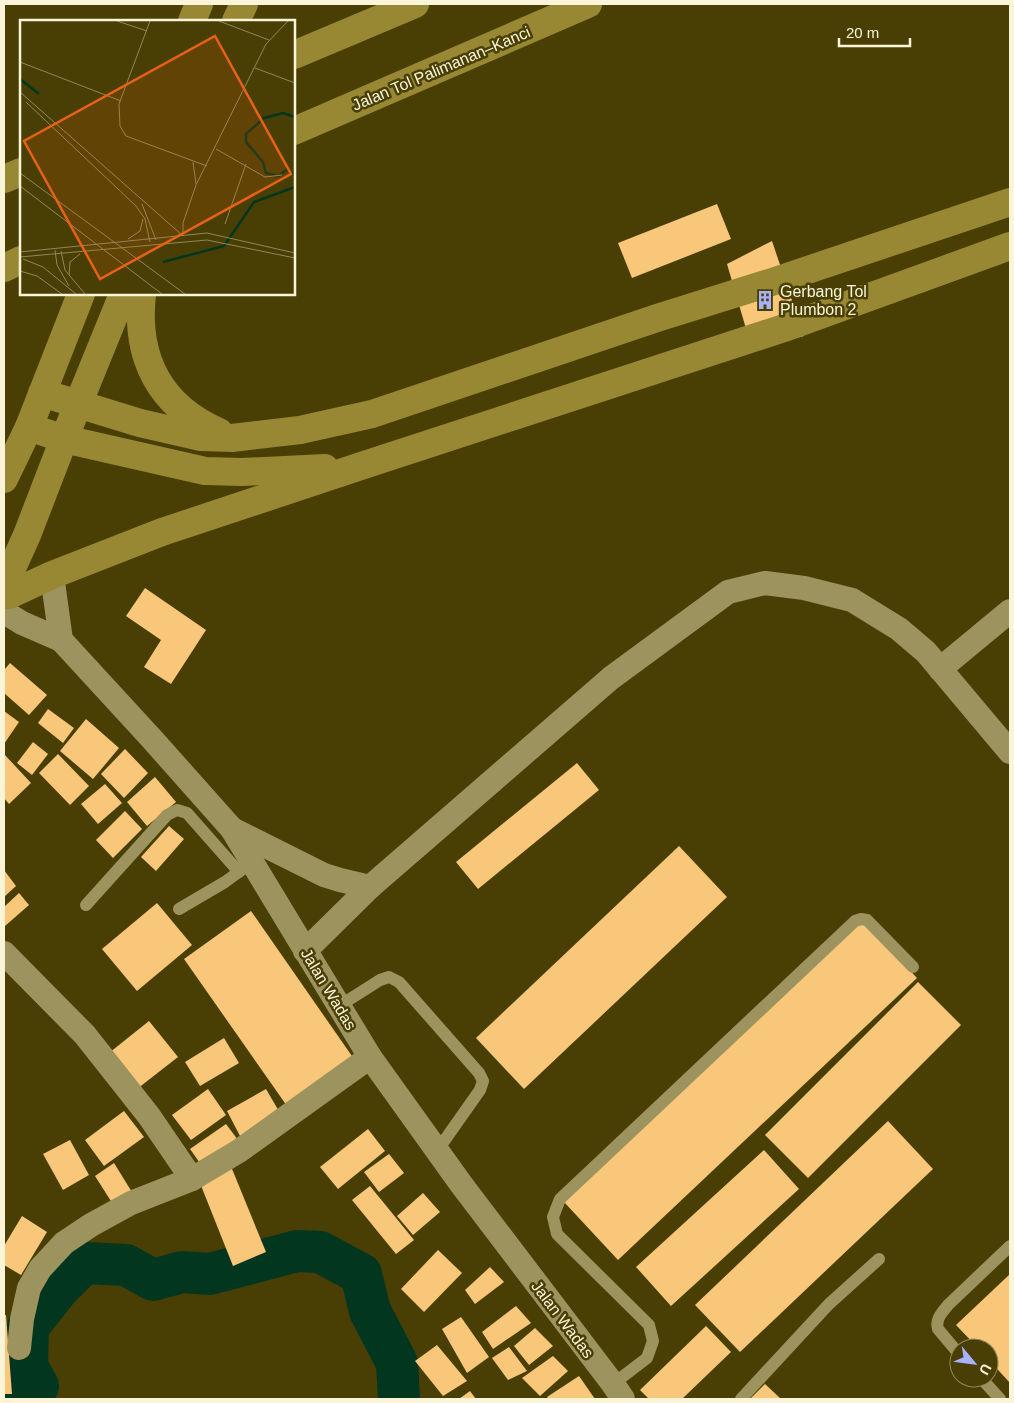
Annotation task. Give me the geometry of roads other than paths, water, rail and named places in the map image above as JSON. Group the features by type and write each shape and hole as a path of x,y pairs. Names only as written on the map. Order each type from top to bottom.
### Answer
{"highway":[{"path":"192,20 199,4"},
{"path":"236,20 244,4"},
{"path":"295,55 415,4"},
{"name":"Jalan Tol Palimanan–Kanci","path":"295,131 588,4"},
{"path":"4,179 20,172"},
{"path":"42,393 148,425 201,437 232,438 300,430 372,414 1010,202"},
{"path":"4,595 9,595 52,575 162,532 784,328 1010,246"},
{"path":"4,268 20,260"},
{"path":"4,480 29,428 81,295"},
{"path":"4,586 27,535 123,295"},
{"path":"142,295 141,326 146,352 152,372 162,389 182,410 194,419 232,438"},
{"path":"29,428 64,439 205,471 269,471 364,465"}],"street":[{"path":"52,575 60,640"},
{"path":"306,950 370,886 610,678 728,592 765,583 804,588 852,600 899,629 926,652 1010,752"},
{"path":"940,669 1010,611"},
{"name":"Jalan Wadas","path":"4,612 22,623 60,640 232,829 246,867 306,950 370,1057 461,1184 618,1391"},
{"path":"232,829 324,875 370,886"},
{"path":"4,953 85,1035 150,1116 192,1179"},
{"path":"19,1348 22,1319 29,1288 40,1269 64,1243 91,1225 131,1204 192,1179 239,1151 370,1057"}],"lane":[{"path":"86,905 167,815 177,810 186,813 246,867 225,882 179,909"},
{"path":"618,1391 647,1358 653,1341 649,1325 557,1234 553,1217 560,1200 855,920 861,918 867,920 913,967"},
{"path":"339,1006 380,980 389,977 399,982 479,1073 483,1081 480,1090 437,1151"},
{"path":"949,1343 938,1330 937,1325 940,1315 948,1305 1010,1248"},
{"path":"741,1399 830,1304 878,1259"},
{"path":"990,1388 1000,1399"}],"waterway":[{"path":"22,1399 38,1386 27,1366 28,1327 58,1289 84,1263 126,1265 153,1280 182,1272 210,1274 297,1251 320,1252 361,1274 370,1311 397,1363 399,1399"}],"place":[{"name":"Gerbang Tol Plumbon 2","path":"765,300"}]}
